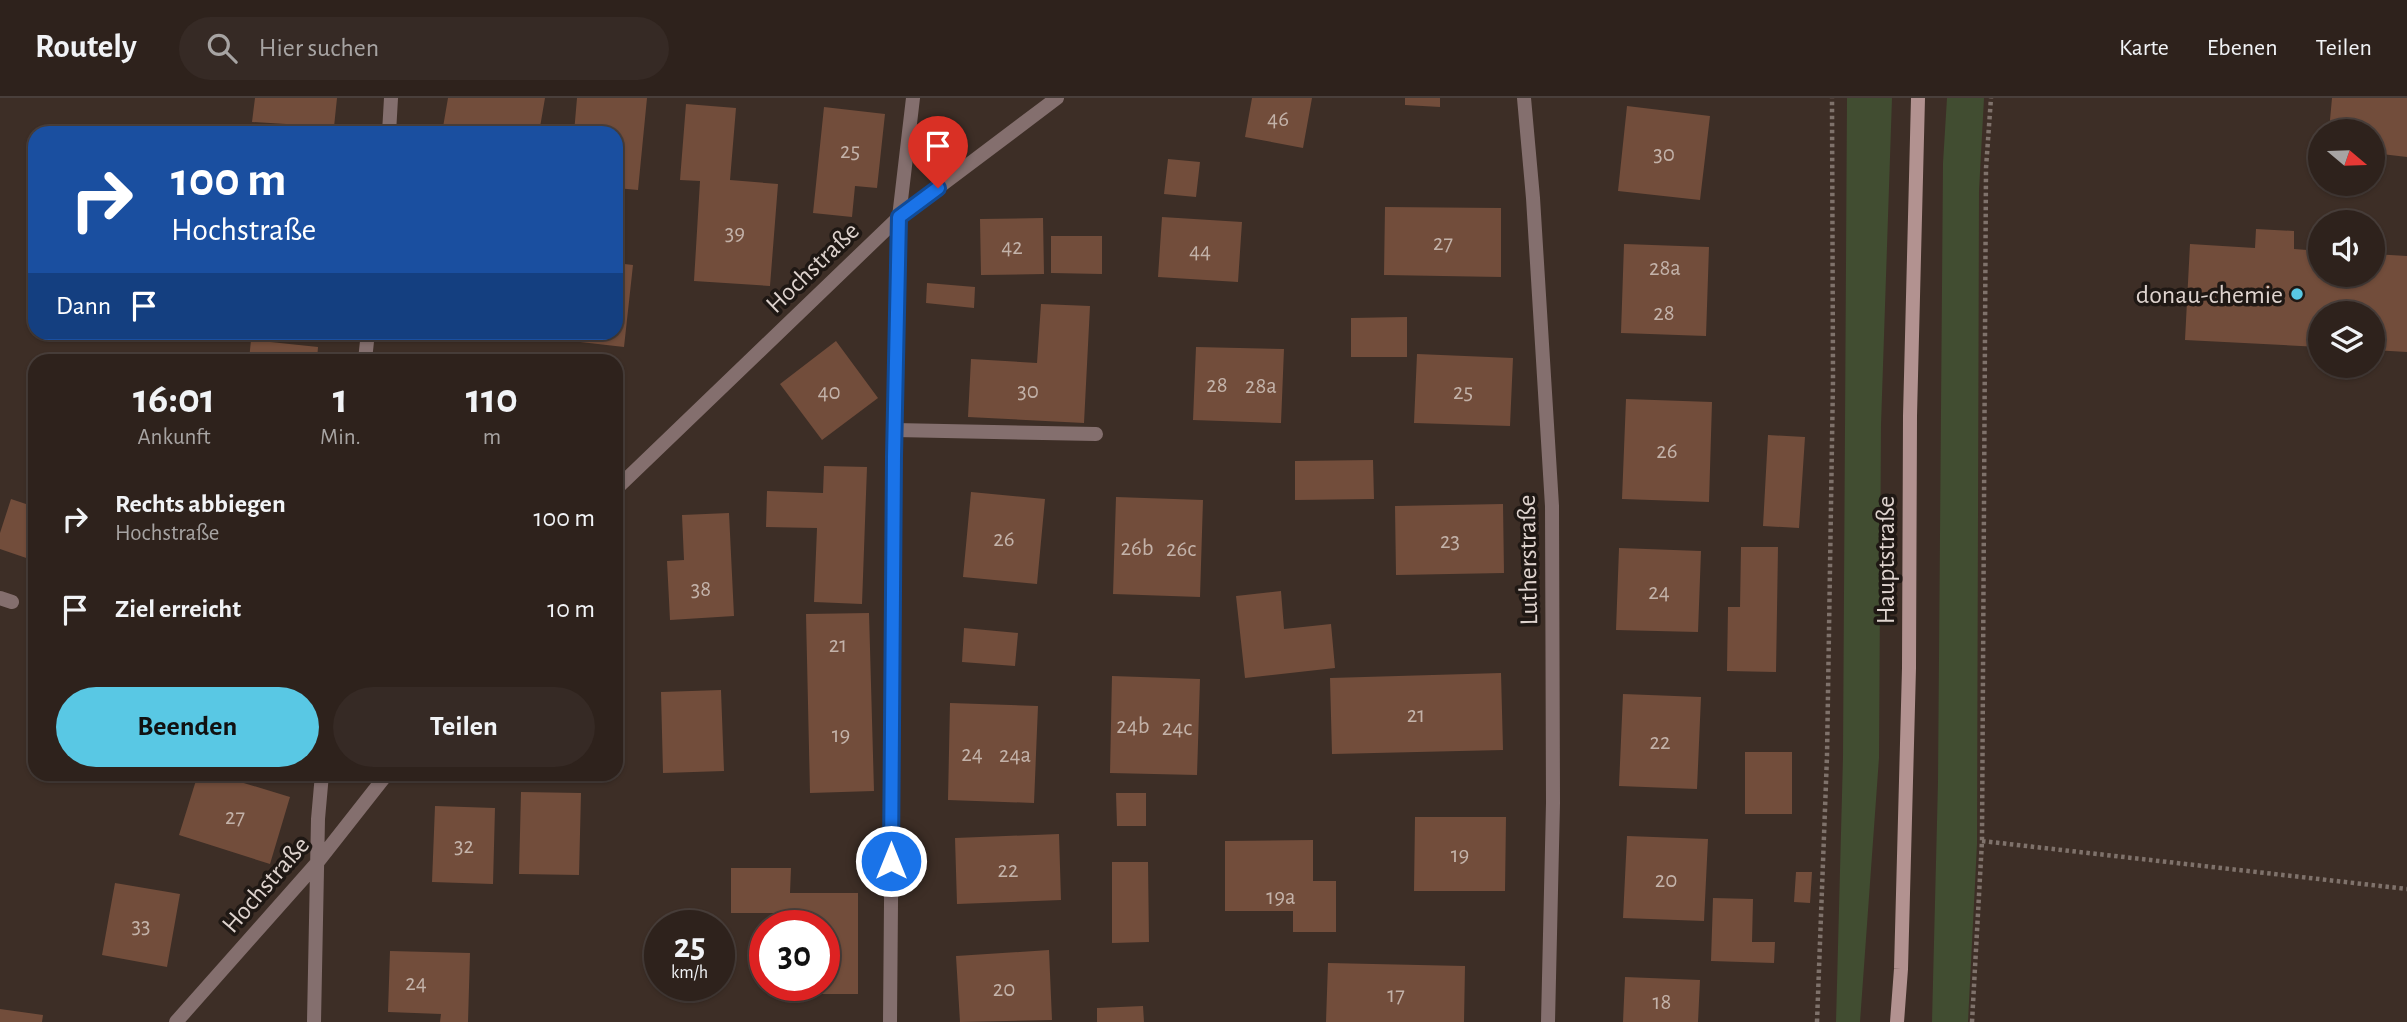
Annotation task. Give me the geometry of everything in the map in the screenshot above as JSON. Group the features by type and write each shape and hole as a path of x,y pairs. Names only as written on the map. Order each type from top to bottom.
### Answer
{"main road":[{"name":"Hauptstraße","path":"1897,1022 1908,695 1910,416 1918,98"}],"street":[{"path":"389,126 391,98"},
{"path":"890,1022 899,217 913,98"},
{"name":"Hochstraße","path":"623,482 899,217 1057,98"},
{"name":"Lutherstraße","path":"1524,98 1533,198 1552,506 1553,803 1548,1022"},
{"path":"895,430 1096,434"},
{"path":"314,1022 318,819 321,781"},
{"name":"Hochstraße","path":"177,1022 317,863 381,781"}],"path":[{"path":"1817,1022 1827,756 1833,422 1832,98"},
{"path":"1972,1022 1982,841 1986,182 1991,98"},
{"path":"1982,841 2407,889"}],"green space":[{"path":"1847,98 1892,98 1881,425 1879,758 1860,1022 1836,1022 1843,757"},
{"path":"1947,98 1984,98 1979,191 1977,844 1968,1022 1932,1022 1938,782 1943,163"}],"building":[{"path":"255,98 337,98 334,126 252,122"},
{"path":"448,98 545,98 540,126 443,126"},
{"path":"577,98 647,98 638,190 623,189 623,126 575,126"},
{"path":"1252,98 1312,98 1303,148 1245,137"},
{"path":"1405,98 1440,98 1440,107 1405,105"},
{"path":"2332,98 2407,98 2407,157 2385,154 2385,119 2330,119"},
{"path":"686,104 736,108 730,180 778,184 770,286 694,281 700,181 680,180"},
{"path":"1627,106 1710,116 1700,200 1618,191"},
{"path":"824,107 885,114 877,188 855,186 852,217 813,213"},
{"path":"1168,159 1200,162 1196,197 1164,194"},
{"path":"1385,207 1501,208 1501,277 1384,275"},
{"path":"1162,217 1242,222 1238,282 1158,277"},
{"path":"1043,218 1044,274 981,275 980,219"},
{"name":"donau-chemie","path":"2256,229 2294,231 2294,249 2308,250 2308,287 2385,287 2385,255 2407,256 2407,352 2385,351 2385,301 2308,301 2308,346 2185,340 2190,244 2255,248"},
{"path":"1051,236 1102,236 1102,274 1051,273"},
{"path":"1624,244 1709,247 1706,336 1621,333"},
{"path":"623,264 633,265 624,347 563,340 623,340"},
{"path":"927,283 975,287 974,308 926,303"},
{"path":"1041,304 1090,306 1084,423 968,417 971,359 1037,363"},
{"path":"1407,317 1407,357 1351,357 1351,318"},
{"path":"251,340 318,347 317,354 250,354"},
{"path":"836,341 878,398 822,440 780,384"},
{"path":"1196,347 1284,349 1281,423 1193,420"},
{"path":"1417,354 1513,358 1510,426 1414,423"},
{"path":"1626,399 1712,402 1709,502 1622,499"},
{"path":"1768,435 1805,437 1799,528 1763,526"},
{"path":"1373,460 1374,499 1295,500 1295,461"},
{"path":"824,466 867,467 862,604 814,602 817,528 766,527 767,491 823,493"},
{"path":"971,492 1045,499 1037,584 963,577"},
{"path":"1116,497 1203,500 1200,597 1113,594"},
{"path":"11,499 28,505 28,559 0,549 0,533"},
{"path":"1503,504 1504,573 1396,575 1395,506"},
{"path":"729,513 734,616 670,620 667,561 684,560 682,515"},
{"path":"1741,547 1778,547 1776,672 1727,671 1728,607 1740,607"},
{"path":"1619,548 1701,551 1698,632 1616,630"},
{"path":"1281,591 1284,629 1331,624 1335,668 1245,678 1236,596"},
{"path":"869,613 874,791 810,793 806,614"},
{"path":"964,628 1018,633 1015,666 962,662"},
{"path":"1501,673 1503,750 1332,754 1330,678"},
{"path":"1112,676 1200,679 1197,775 1110,773"},
{"path":"721,690 724,771 663,773 661,692"},
{"path":"1623,694 1701,697 1697,789 1619,786"},
{"path":"950,703 1038,706 1034,803 948,800"},
{"path":"1745,752 1792,752 1792,814 1745,814"},
{"path":"196,781 237,781 290,797 270,864 179,835"},
{"path":"521,792 581,793 579,875 519,874"},
{"path":"1116,793 1146,793 1146,826 1117,826"},
{"path":"435,806 495,808 493,884 432,882"},
{"path":"1415,817 1506,817 1505,891 1414,891"},
{"path":"1059,834 1061,900 957,904 955,838"},
{"path":"1627,836 1708,839 1704,921 1623,918"},
{"path":"1313,840 1313,881 1336,881 1336,932 1293,932 1293,911 1225,911 1225,841"},
{"path":"1112,862 1148,862 1149,942 1112,943"},
{"path":"731,868 791,868 790,893 858,893 858,994 840,994 840,910 749,910 749,913 735,913 735,910 731,910"},
{"path":"1796,872 1812,872 1810,903 1794,902"},
{"path":"115,883 180,894 167,967 102,955"},
{"path":"1713,898 1753,899 1752,942 1775,942 1774,963 1711,961"},
{"path":"1049,950 1052,1020 960,1022 956,956"},
{"path":"390,951 470,953 468,1022 440,1022 441,1014 388,1012"},
{"path":"1328,963 1465,966 1464,1022 1326,1022"},
{"path":"1625,977 1700,980 1698,1022 1623,1022"},
{"path":"1143,1006 1144,1022 1097,1022 1097,1008"},
{"path":"0,1009 43,1015 42,1022 0,1022"}],"place":[{"name":"donau-chemie","path":"2297,294"}],"route":[{"path":"891,861 899,217 938,188"}]}
